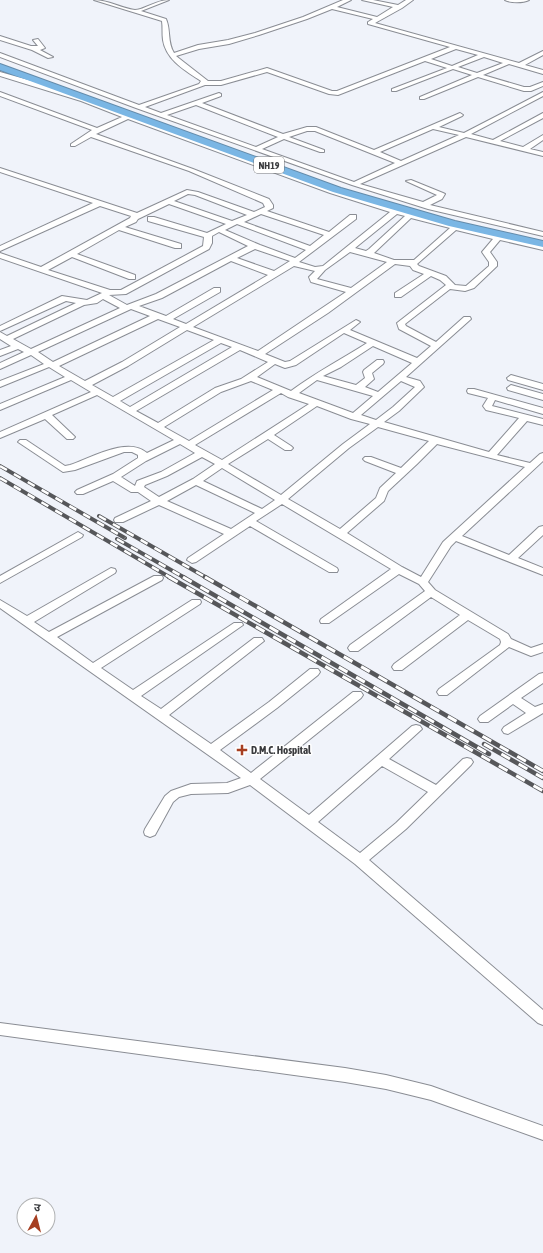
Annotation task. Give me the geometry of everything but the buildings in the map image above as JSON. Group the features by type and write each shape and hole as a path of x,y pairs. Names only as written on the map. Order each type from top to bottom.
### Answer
{"highway":[{"name":"NH19","path":"0,62 337,190 454,224 543,244"},
{"name":"NH19","path":"0,67 85,95 360,191 446,216 543,238"},
{"path":"52,74 85,95"},
{"path":"40,88 85,95"}],"street":[{"path":"97,0 162,19 165,22 168,50 187,69 205,81 205,83"},
{"path":"137,12 166,0"},
{"path":"172,55 198,47 229,42 251,36 305,18 348,0"},
{"path":"365,0 400,7"},
{"path":"410,0 370,24 543,72"},
{"path":"508,0 526,0"},
{"path":"115,5 122,2"},
{"path":"151,6 164,9"},
{"path":"332,7 378,19"},
{"path":"0,50 43,37"},
{"path":"0,38 34,49 50,57"},
{"path":"34,49 42,48 36,40"},
{"path":"138,107 205,83 221,83 267,70 331,93 338,93 454,48"},
{"path":"518,66 543,53"},
{"path":"0,55 138,107 354,184 424,205 543,234"},
{"path":"394,90 482,56"},
{"path":"424,59 524,89 531,89 543,84"},
{"path":"422,98 507,63"},
{"path":"0,74 40,88 83,100 332,192 395,212 454,228 543,248"},
{"path":"0,94 97,130"},
{"path":"161,115 219,95"},
{"path":"354,184 465,135 541,96"},
{"path":"196,103 322,151"},
{"path":"375,152 460,115"},
{"path":"494,142 543,115"},
{"path":"73,145 97,130 127,117"},
{"path":"433,127 543,154"},
{"path":"256,149 281,136 286,136 306,128 313,128 397,161 399,164"},
{"path":"90,134 191,170 270,205 269,208 259,214 211,233 208,236"},
{"path":"525,150 543,137"},
{"path":"0,170 130,213 135,215 135,217"},
{"path":"409,181 441,194 440,197 424,205"},
{"path":"42,270 119,228 135,217 184,193 192,192 330,235"},
{"path":"168,201 311,249"},
{"path":"0,249 100,203"},
{"path":"352,291 314,280 313,277 395,212"},
{"path":"366,253 372,251 409,216"},
{"path":"85,385 125,364 295,262 353,217"},
{"path":"152,219 208,236"},
{"path":"119,228 178,246"},
{"path":"413,264 454,228"},
{"path":"220,230 254,246 295,262 315,269 322,269"},
{"path":"0,329 65,298 84,302 94,301 107,294 128,290 200,250 208,243 208,236"},
{"path":"259,354 325,311 393,262 399,261 413,264 416,268 443,278 452,286 470,287 493,266 494,262 486,252 498,238"},
{"path":"0,366 129,307 159,296 254,246"},
{"path":"349,249 393,262"},
{"path":"71,254 132,277"},
{"path":"0,255 107,294 129,307 287,365 293,363 356,322"},
{"path":"230,258 274,274"},
{"path":"398,295 430,273"},
{"path":"437,346 402,327 401,325 404,320 452,286"},
{"path":"0,384 52,365 161,318 217,290"},
{"path":"3,337 84,302"},
{"path":"354,417 401,378 467,319"},
{"path":"343,330 370,340 372,343 414,360 417,363"},
{"path":"3,337 32,352 129,411 398,569 423,582 431,592 504,637 507,642 532,652 543,648"},
{"path":"113,401 220,340"},
{"path":"291,395 315,377 338,365 372,343"},
{"path":"0,353 18,346"},
{"path":"129,411 238,347"},
{"path":"158,427 218,390 237,384 250,377 270,365 273,361"},
{"path":"358,388 370,379 367,372 380,362"},
{"path":"0,407 72,377"},
{"path":"250,377 291,395 354,417 434,441 533,466"},
{"path":"315,377 358,388 379,396"},
{"path":"192,560 261,512 281,500 376,423 396,409 420,387 417,383 401,378"},
{"path":"511,378 543,387"},
{"path":"511,388 543,397"},
{"path":"80,492 114,477 143,460 185,443 279,390"},
{"path":"471,391 543,411"},
{"path":"0,435 98,392"},
{"path":"493,398 487,406 489,408 543,422"},
{"path":"118,520 159,501 196,481 315,404"},
{"path":"46,415 70,437"},
{"path":"491,456 524,418"},
{"path":"268,435 288,448"},
{"path":"340,534 381,499 384,490 434,441"},
{"path":"22,442 63,469 72,468 128,448 144,454 143,460"},
{"path":"201,452 164,474 140,483 139,488 150,497 231,533"},
{"path":"423,582 447,544 543,456"},
{"path":"368,459 402,472"},
{"path":"114,477 134,490"},
{"path":"196,481 261,512"},
{"path":"249,521 333,570"},
{"path":"511,559 543,529"},
{"path":"0,580 78,535"},
{"path":"455,537 543,572"},
{"path":"324,621 398,569"},
{"path":"27,621 112,571"},
{"path":"49,637 158,578"},
{"path":"354,648 431,592"},
{"path":"93,668 196,602"},
{"path":"0,603 252,779 360,860 543,1020"},
{"path":"398,667 467,615"},
{"path":"133,696 238,625"},
{"path":"161,715 258,641"},
{"path":"443,692 504,647 507,642"},
{"path":"210,750 273,705 314,672"},
{"path":"484,719 543,677"},
{"path":"150,832 169,799 175,794 191,789 228,788 252,779 357,694"},
{"path":"513,698 539,710"},
{"path":"508,730 539,710"},
{"path":"309,822 416,729"},
{"path":"380,760 437,791"},
{"path":"360,860 401,826 467,762"},
{"path":"0,1029 345,1075 386,1082 431,1093 543,1133"}],"railway":[{"path":"0,466 125,538"},
{"path":"0,478 171,578"},
{"path":"99,516 207,578"},
{"path":"117,539 185,578"},
{"path":"169,577 543,791"},
{"path":"183,577 489,754"},
{"path":"205,577 543,771"},
{"path":"484,744 543,778"}],"place":[{"name":"D.M.C. Hospital","path":"242,750"}]}
